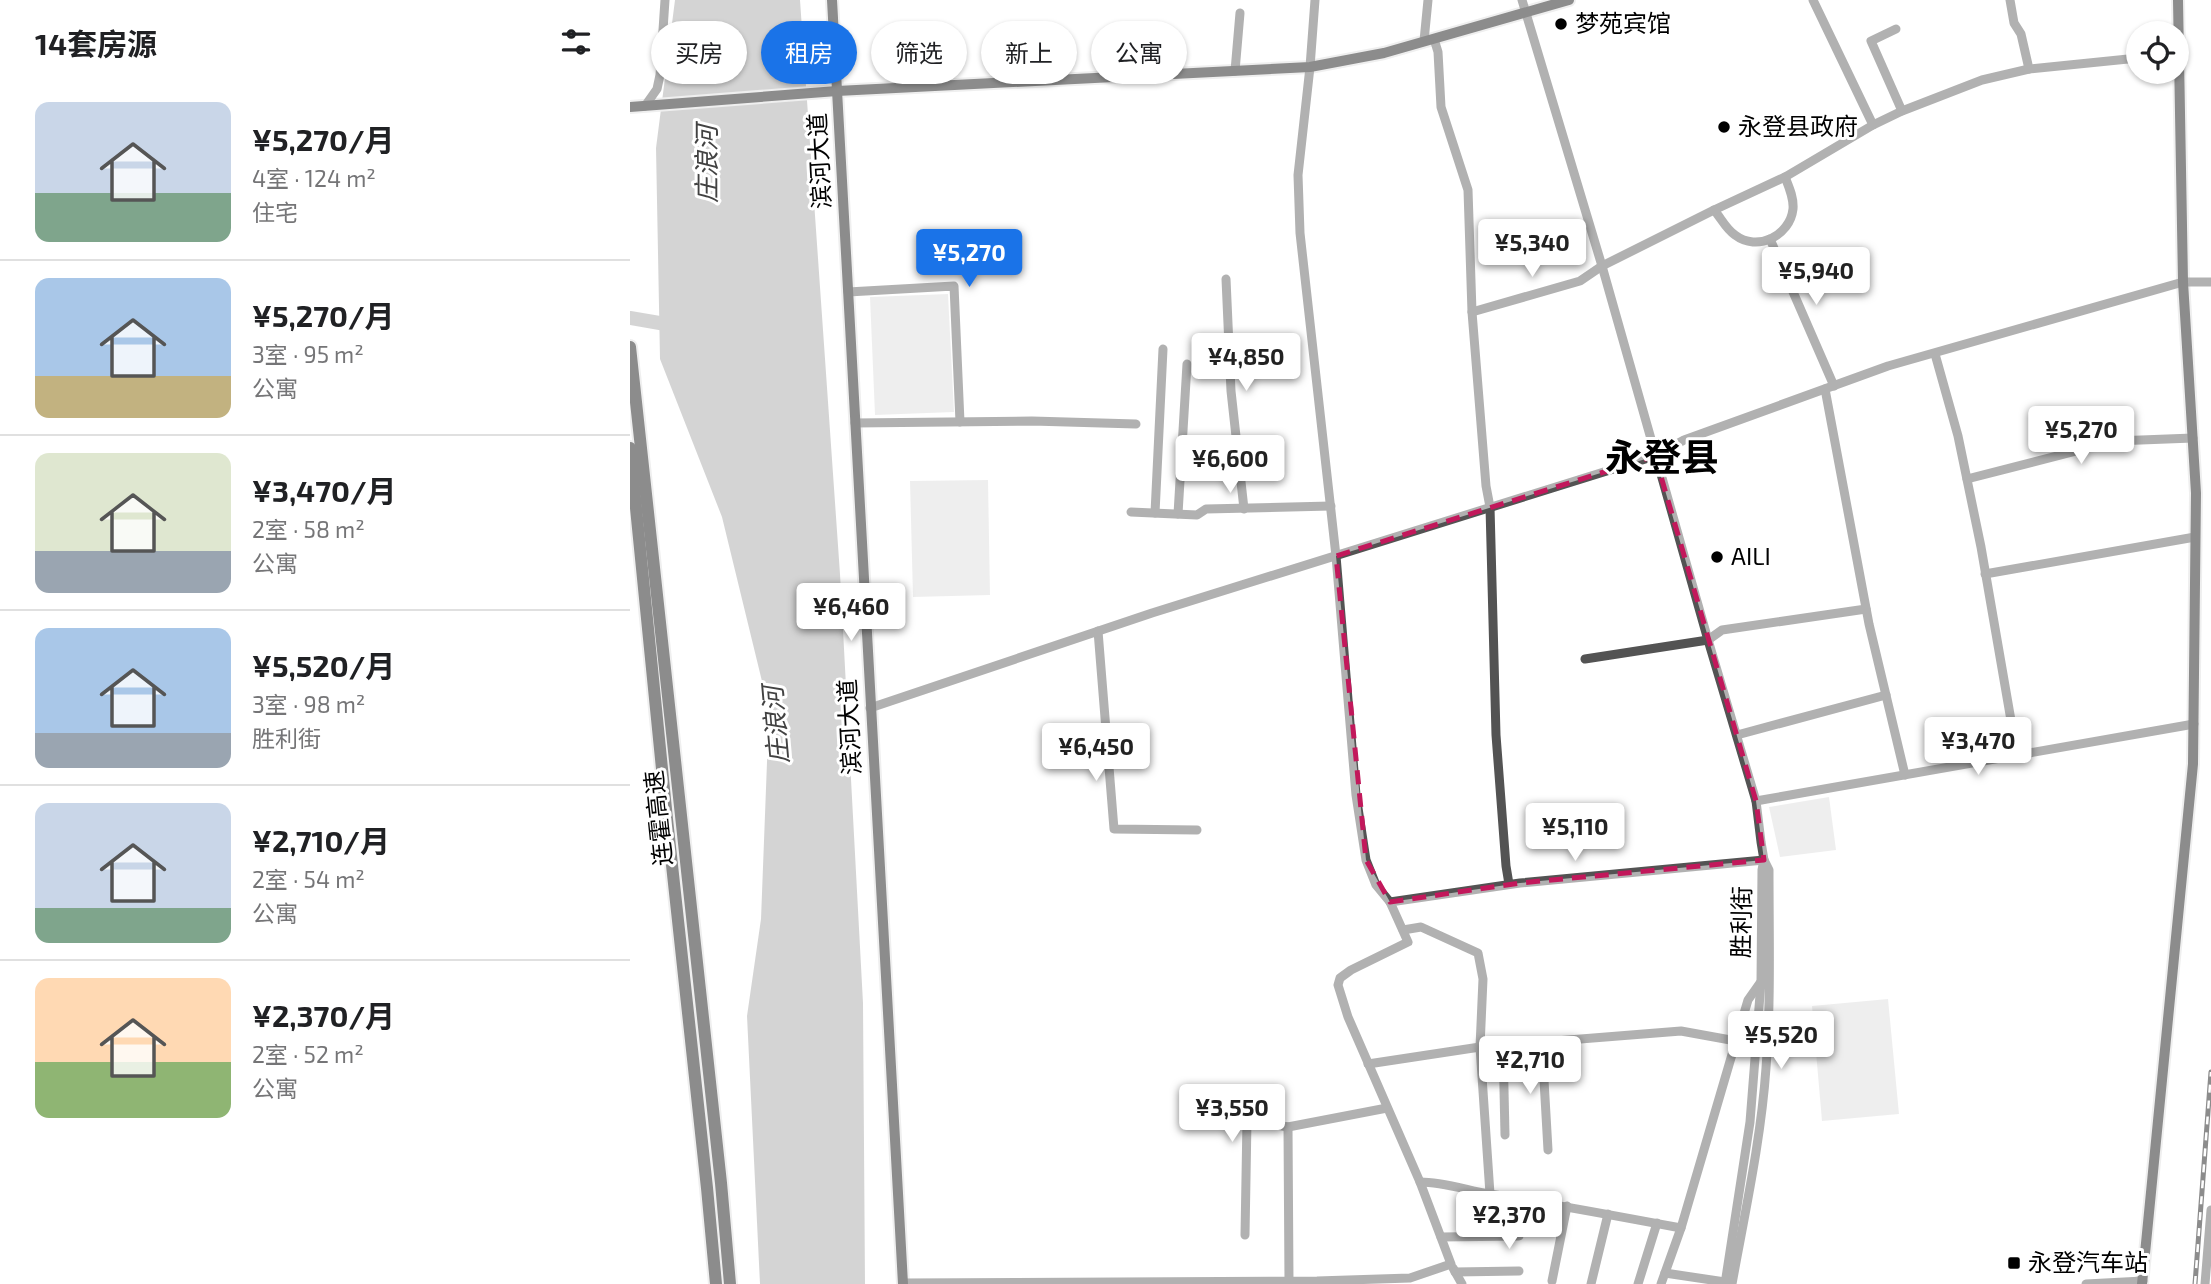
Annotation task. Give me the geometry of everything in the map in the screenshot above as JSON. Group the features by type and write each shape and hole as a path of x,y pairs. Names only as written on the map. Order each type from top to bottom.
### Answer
{"highway":[{"name":"连霍高速","path":"630,347 720,1170 730,1284"},
{"name":"连霍高速","path":"630,447 716,1284"}],"main road":[{"name":"滨河大道","path":"832,0 903,1283"},
{"path":"630,107 837,91 1310,67 1384,53 1569,0"},
{"path":"2178,0 2178,21"},
{"path":"2143,1283 2193,764 2196,493 2183,282 2179,84"}],"street":[{"path":"651,105 660,75 664,0"},
{"path":"1315,0 1298,175 1300,233 1336,556 1356,795 1366,860 1376,885 1390,902 1408,942 1351,970 1340,978 1338,985 1348,1017 1462,1284"},
{"path":"1427,0 1429,40 1438,52 1441,107 1468,190 1472,312 1490,508 1496,735 1509,884"},
{"path":"1390,902 1509,884 1764,860 1756,801 1522,0"},
{"path":"1813,0 1873,125"},
{"path":"2010,0 2014,23 2021,34 2029,69"},
{"path":"1236,71 1240,13"},
{"path":"1896,29 1871,41 1902,111"},
{"path":"1472,312 1580,281 1714,210 1785,177 1873,125 1982,80 2029,69 2126,59"},
{"path":"1714,210 1730,231 1740,238 1758,242 1770,239 1784,229 1792,214 1792,197 1785,177"},
{"path":"1770,239 1830,387 1866,608 1905,775"},
{"path":"1226,279 1231,391 1244,509"},
{"path":"870,708 1098,631 1655,456 1684,440 1888,366 2183,282 2211,282"},
{"path":"848,292 954,286 960,422"},
{"path":"1155,513 1163,349"},
{"path":"1935,354 1967,479 2017,755"},
{"path":"1178,514 1187,364"},
{"path":"855,423 1032,421 1136,424"},
{"path":"1967,479 2115,441 2193,438"},
{"path":"1131,512 1197,515 1206,509 1331,506"},
{"path":"1985,574 2195,537"},
{"path":"1586,659 1708,640 1722,630 1866,608"},
{"path":"1098,631 1114,830 1196,830"},
{"path":"1737,735 1886,695"},
{"path":"1756,801 2194,724"},
{"name":"胜利街","path":"1727,1283 1750,1122 1761,982 1764,860"},
{"name":"胜利街","path":"1727,1283 1756,1147 1766,1070 1770,982 1769,870 1764,860"},
{"path":"1403,930 1421,927 1478,953 1483,979 1480,1047 1490,1194"},
{"path":"1661,1284 1681,1228 1748,1000 1761,982"},
{"path":"1368,1064 1480,1047 1681,1031 1737,1041"},
{"path":"1532,1043 1535,1069 1544,1080 1548,1150"},
{"path":"1503,1045 1505,1135"},
{"path":"1245,1235 1247,1120 1288,1127 1387,1108"},
{"path":"1288,1127 1289,1282"},
{"path":"1420,1182 1435,1182 1681,1228"},
{"path":"1441,1237 1519,1236 1522,1199"},
{"path":"1552,1281 1567,1206"},
{"path":"2205,1284 2211,1210"},
{"path":"1591,1284 1608,1214"},
{"path":"1638,1284 1657,1223"},
{"path":"903,1283 1352,1282 1410,1278 1453,1268 1519,1271"},
{"path":"1665,1273 1727,1283"},
{"path":"2087,1284 2143,1283"}],"highlighted area":[{"path":"1655,456 1756,801 1764,860 1520,883 1390,902 1366,860 1336,556"}],"shaded area":[{"path":"948,294 954,412 875,415 870,297"},
{"path":"988,480 990,595 913,597 910,481"},
{"path":"1829,797 1836,850 1780,857 1769,807"},
{"path":"1888,999 1899,1114 1822,1121 1812,1006"}],"water":[{"name":"庄浪河","path":"675,0 800,0 801,21 761,21 761,84 806,84 840,574 863,1003 865,1284 760,1284 747,1016 761,919 769,710 722,517 660,359 656,148 664,84 747,84 747,21 672,21"}],"waterway":[{"path":"630,318 677,326"}],"railway":[{"path":"2195,1284 2211,1072"}],"place":[{"name":"梦苑宾馆","path":"1561,24"},
{"name":"永登县政府","path":"1724,127"},
{"name":"AILI","path":"1717,557"},
{"name":"永登汽车站","path":"2014,1263"}],"district":[{"name":"永登县","path":"1662,458"}]}
